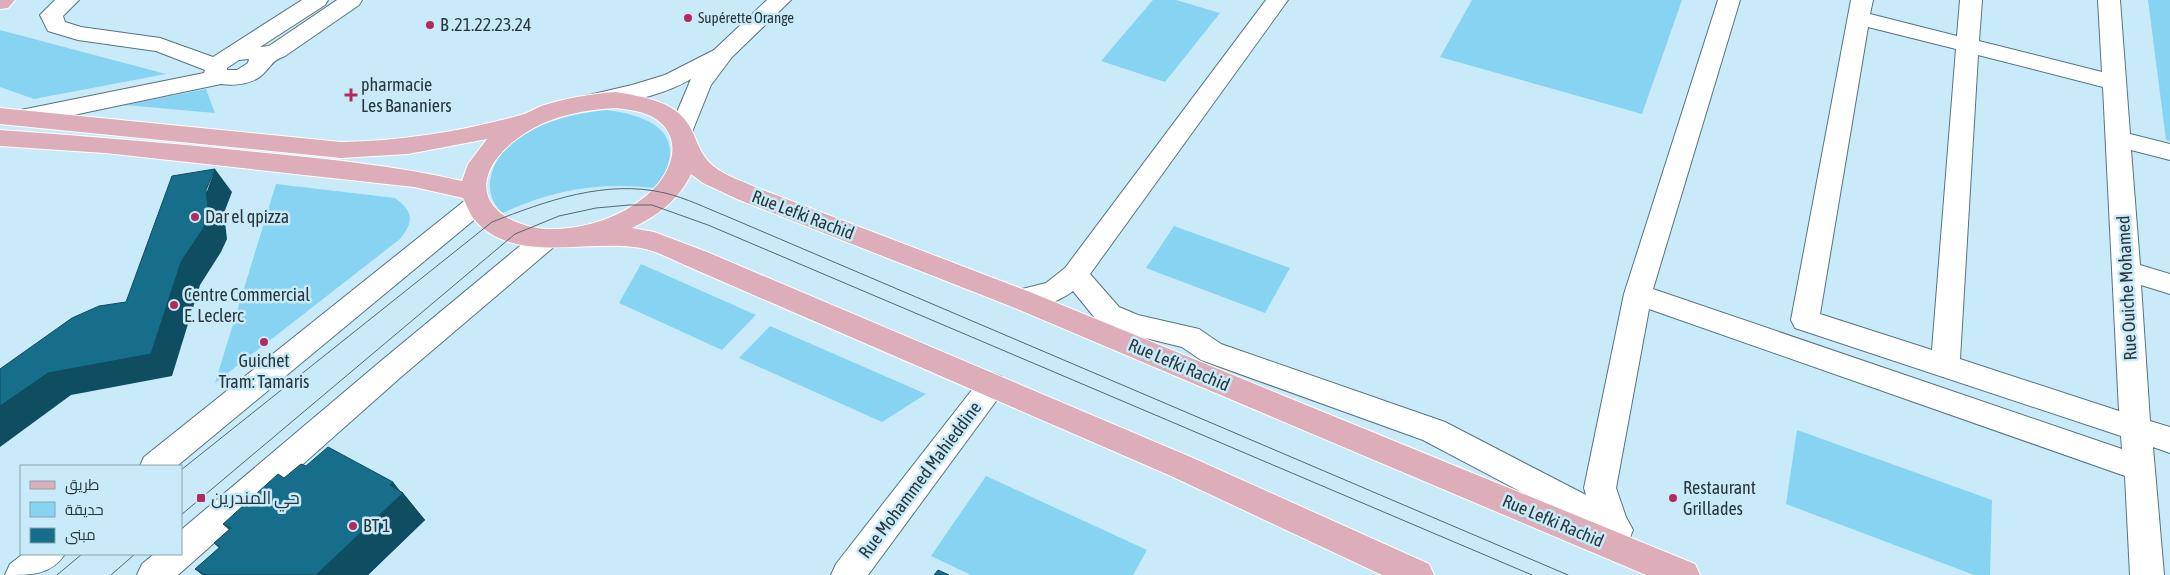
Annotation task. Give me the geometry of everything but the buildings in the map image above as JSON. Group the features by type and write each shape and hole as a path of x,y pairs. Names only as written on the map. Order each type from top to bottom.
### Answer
{"main road":[{"path":"0,3 4,0"},
{"path":"559,238 595,232 622,223 652,204 677,179 685,160 683,138 666,115 644,105 616,100 561,107 534,118 510,131 490,150 477,171 475,198 486,217 501,228 514,234 559,238 620,236 645,239 697,259 1182,467 1416,575"},
{"path":"10,117 304,147 382,150 410,147 468,136 534,118"},
{"path":"0,138 105,145 335,168 414,178 475,198"},
{"name":"Rue Lefki Rachid","path":"683,138 699,167 712,176 746,193 1020,299 1683,575"}],"street":[{"path":"68,0 51,15 56,26 78,33 160,45 232,78 248,73 260,65 261,57"},
{"path":"218,71 224,59 236,54 317,0"},
{"path":"261,57 277,51 351,0"},
{"path":"683,138 700,84 724,52 780,0"},
{"path":"1020,299 1054,291 1075,275 1201,100 1277,0"},
{"path":"1612,524 1600,488 1638,294 1729,0"},
{"path":"1945,367 1971,0"},
{"name":"Rue Ouiche Mohamed","path":"2109,0 2127,271 2135,428 2140,468 2147,575"},
{"path":"2114,82 1968,45 1860,9 1805,320 2170,440"},
{"path":"236,54 249,52 259,54 261,57"},
{"path":"589,102 636,92 673,80 724,52"},
{"path":"10,117 218,71"},
{"path":"2118,139 2170,152"},
{"path":"156,465 475,198"},
{"path":"182,550 384,376 559,238"},
{"path":"2127,271 2170,284"},
{"path":"1075,275 1109,314 1133,324 1189,337 1211,352 1434,431 1612,524 1641,558"},
{"path":"1638,294 2140,468"},
{"path":"1096,301 1103,334"},
{"name":"Rue Mohammed Mahieddine","path":"848,575 992,384"},
{"path":"22,575 47,555"},
{"path":"154,575 177,555"}],"green space":[{"path":"1153,0 1176,0 1220,13 1165,82 1101,61"},
{"path":"1472,0 1682,0 1642,114 1440,57"},
{"path":"2148,0 2170,0 2170,141 2166,140"},
{"path":"0,30 166,74 34,99 0,87"},
{"path":"206,89 215,113 125,105"},
{"path":"606,110 631,115 654,124 668,141 670,153 666,171 655,188 616,186 578,189 540,198 503,213 497,207 490,191 490,183 495,165 504,151 534,129 552,121"},
{"path":"276,184 395,198 409,212 410,222 400,239 215,383"},
{"path":"1174,226 1290,268 1265,313 1146,268"},
{"path":"641,264 756,315 722,350 619,303"},
{"path":"770,326 926,394 882,422 739,358"},
{"path":"1797,430 1992,500 1990,575 1974,575 1786,504"},
{"path":"986,476 1147,550 1133,575 971,575 931,556"}],"tram line":[{"path":"182,469 492,222 577,194 599,190 643,189 688,200 1568,575"},
{"path":"182,514 515,234 559,216 596,208 652,205 708,225 1532,575"},
{"path":"57,575 81,555"},
{"path":"111,575 134,555"}],"place":[{"name":"Supérette Orange","path":"688,18"},
{"name":"B .21.22.23.24","path":"430,25"},
{"name":"pharmacie Les Bananiers","path":"351,95"},
{"name":"Dar el qpizza","path":"195,217"},
{"name":"Centre Commercial E. Leclerc","path":"174,305"},
{"name":"Guichet Tram: Tamaris","path":"264,342"},
{"name":"حي المندرين","path":"201,498"},
{"name":"Restaurant Grillades","path":"1673,498"},
{"name":"BT 1","path":"353,526"}]}
